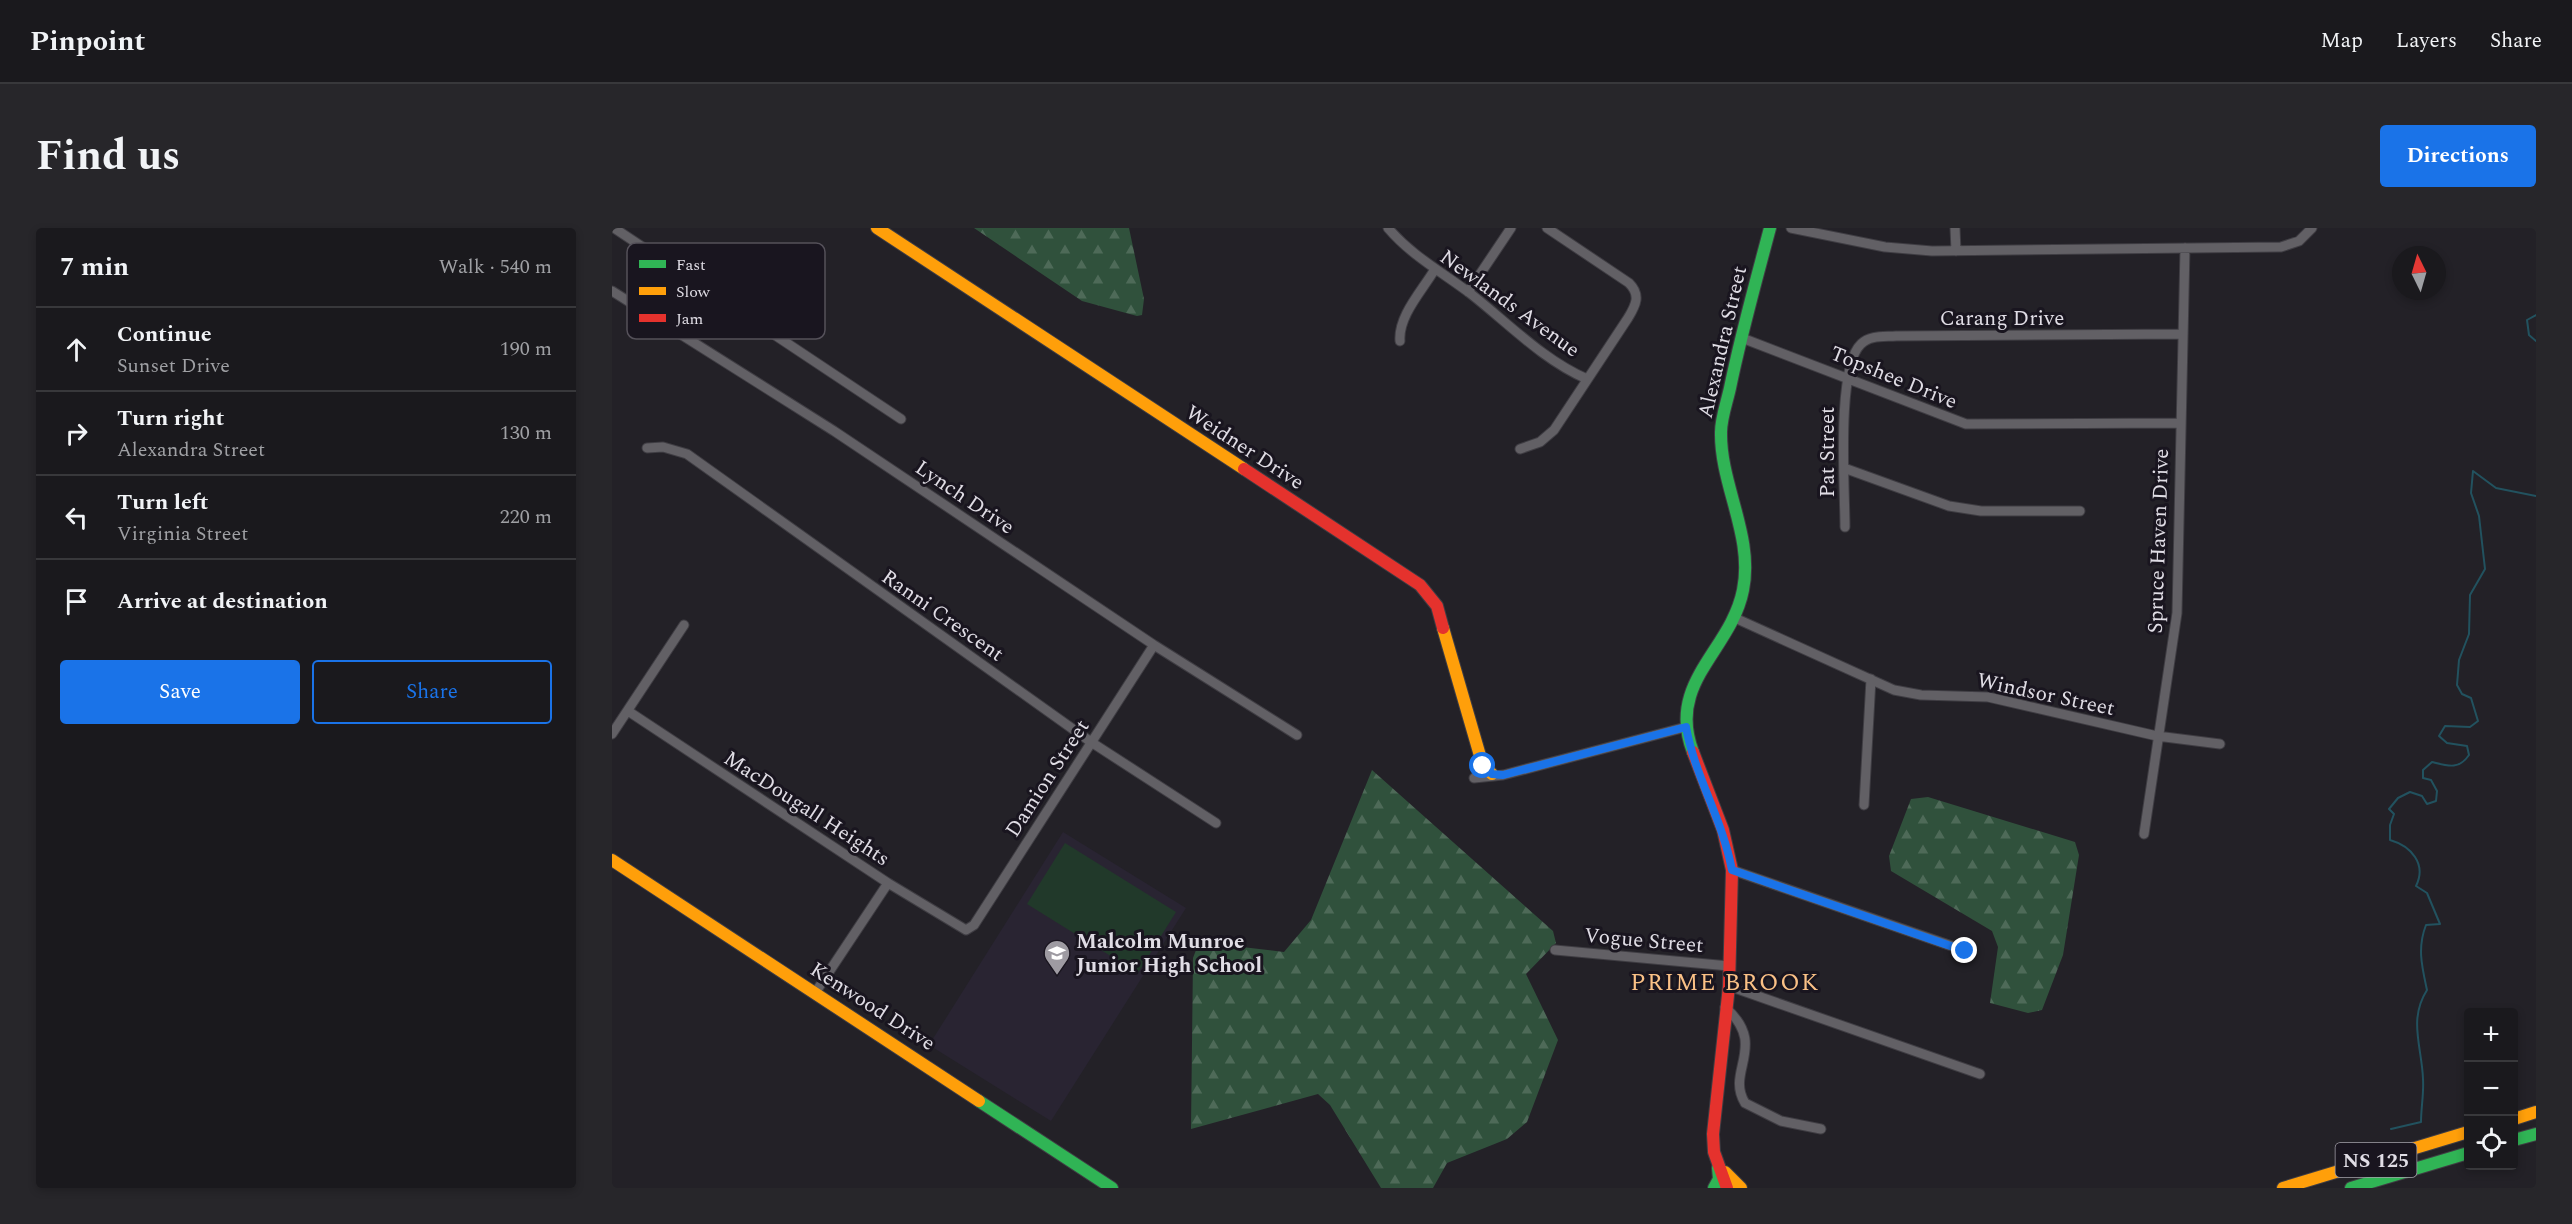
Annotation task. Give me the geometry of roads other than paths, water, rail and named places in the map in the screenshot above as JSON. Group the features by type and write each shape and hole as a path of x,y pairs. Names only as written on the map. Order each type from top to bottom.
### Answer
{"main road":[{"name":"Weidner Drive","path":"877,228 1420,585 1437,606 1483,766 1492,774"},
{"name":"Alexandra Street","path":"1727,1188 1716,1158 1713,1134 1729,986 1732,870 1723,830 1694,758 1686,727 1686,706 1692,686 1735,618 1744,588 1746,567 1741,525 1723,455 1721,431 1770,228"},
{"name":"Kenwood Drive","path":"612,860 1112,1188"},
{"path":"2518,1118 2536,1112"},
{"name":"NS 125","path":"2283,1188 2464,1134"},
{"path":"2518,1139 2536,1134"},
{"name":"NS 125","path":"2351,1188 2464,1154"},
{"path":"1714,1188 1719,1179 1716,1158"},
{"path":"1716,1158 1741,1188"}],"street":[{"path":"614,228 637,243"},
{"name":"Newlands Avenue","path":"1388,228 1410,252 1468,292 1520,335 1587,379"},
{"path":"1468,292 1511,228"},
{"path":"1520,449 1549,435 1632,312 1636,293 1629,283 1547,228"},
{"path":"1791,228 1885,247 1956,251 2284,247 2300,242 2312,228"},
{"path":"1955,228 1956,251"},
{"name":"Spruce Haven Drive","path":"2144,834 2177,613 2185,248"},
{"path":"1400,341 1400,328 1405,317 1435,270"},
{"name":"Lynch Drive","path":"612,291 627,300"},
{"name":"Carang Drive","path":"1846,378 1856,350 1872,338 2183,334"},
{"name":"Topshee Drive","path":"1742,338 1966,424 2180,423"},
{"name":"Lynch Drive","path":"688,339 834,431 1154,645 1297,735"},
{"path":"782,339 901,418"},
{"name":"Pat Street","path":"1845,527 1846,378"},
{"name":"Ranni Crescent","path":"647,448 663,447 687,454 1091,742 1216,823"},
{"path":"1844,468 1949,506 1981,511 2080,511"},
{"name":"Windsor Street","path":"1735,618 1894,690 1921,694 1996,698 2157,736 2220,744"},
{"path":"612,734 684,625"},
{"name":"Damion Street","path":"969,930 1154,645"},
{"path":"1864,805 1871,679"},
{"name":"MacDougall Heights","path":"628,711 888,883 961,929 969,930"},
{"path":"1474,778 1492,774 1503,775 1686,727"},
{"path":"1732,870 1969,952"},
{"path":"815,993 888,883"},
{"name":"Vogue Street","path":"1555,950 1730,966"},
{"path":"1729,986 1980,1074"},
{"path":"1725,1007 1740,1022 1746,1035 1740,1088 1745,1104 1781,1120 1821,1129"}],"waterway":[{"path":"2536,315 2527,320 2529,335 2536,341"},
{"path":"2391,1129 2421,1122 2423,1079 2417,1023 2421,1001 2427,990 2421,950 2426,925 2440,924 2427,893 2416,886 2420,870 2415,857 2410,851 2390,840 2390,825 2394,814 2389,809 2398,798 2410,792 2422,796 2427,804 2436,801 2437,791 2431,780 2423,778 2423,770 2432,762 2457,765 2469,755 2467,746 2447,743 2439,736 2445,726 2470,727 2478,721 2471,698 2462,694 2457,685 2459,660 2469,634 2470,595 2485,569 2479,516 2471,493 2473,471 2496,488 2536,496"}],"place":[{"name":"Malcolm Munroe Junior High School","path":"1057,976"}],"district":[{"name":"PRIME BROOK","path":"1725,982"}]}
